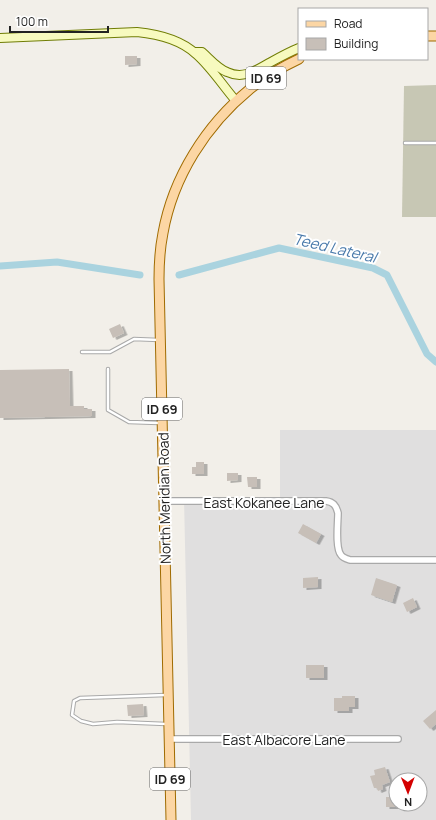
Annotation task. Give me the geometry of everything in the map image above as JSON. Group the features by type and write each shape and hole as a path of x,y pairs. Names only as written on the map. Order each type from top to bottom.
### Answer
{"main road":[{"name":"ID 69","path":"236,101 268,76 298,60"},
{"name":"North Meridian Road","path":"171,820 158,279 160,255 163,232 170,207 190,160 214,125 236,101"}],"street":[{"path":"0,38 137,32 155,34 172,40 195,53 236,101"},
{"path":"195,53 202,52 226,72 244,75 256,71 286,53 298,48"},
{"name":"East Kokanee Lane","path":"164,501 326,501 335,504 337,508 338,547 345,558 350,560 436,560"},
{"name":"East Albacore Lane","path":"169,739 398,739"}],"lane":[{"path":"405,143 436,143"},
{"path":"82,352 110,352 134,339 160,340"},
{"path":"108,369 108,410 129,422 162,424"},
{"path":"168,695 80,698 74,701 72,715 81,721 93,724 117,722 169,724"}],"shaded area":[{"path":"436,85 436,217 402,217 404,86"},
{"path":"280,430 436,430 436,820 191,820 184,498 280,497"}],"building":[{"path":"125,56 137,56 137,64 125,65"},
{"path":"120,324 124,333 113,338 109,329"},
{"path":"69,369 70,406 84,406 84,409 92,409 92,416 0,418 0,370"},
{"path":"196,462 204,462 204,474 192,474 192,467 196,467"},
{"path":"227,473 238,473 238,480 227,481"},
{"path":"247,477 257,477 257,487 248,487"},
{"path":"303,524 321,534 316,543 298,533"},
{"path":"318,577 318,587 303,588 303,578"},
{"path":"376,578 397,585 392,602 371,595"},
{"path":"413,598 417,607 407,612 403,603"},
{"path":"306,665 324,665 324,678 306,678"},
{"path":"342,696 355,696 355,707 349,707 349,711 334,711 334,698 342,698"},
{"path":"143,704 144,715 128,716 127,705"},
{"path":"436,710 436,724 430,729 423,721"},
{"path":"385,767 388,776 388,783 382,785 383,789 378,791 377,788 374,788 370,776 375,775 374,770"},
{"path":"386,797 388,797 388,807 386,807"}],"waterway":[{"name":"Teed Lateral","path":"179,275 279,248 373,268 387,275 427,354 436,362"},
{"name":"Teed Lateral","path":"0,266 57,262 140,275"}]}
